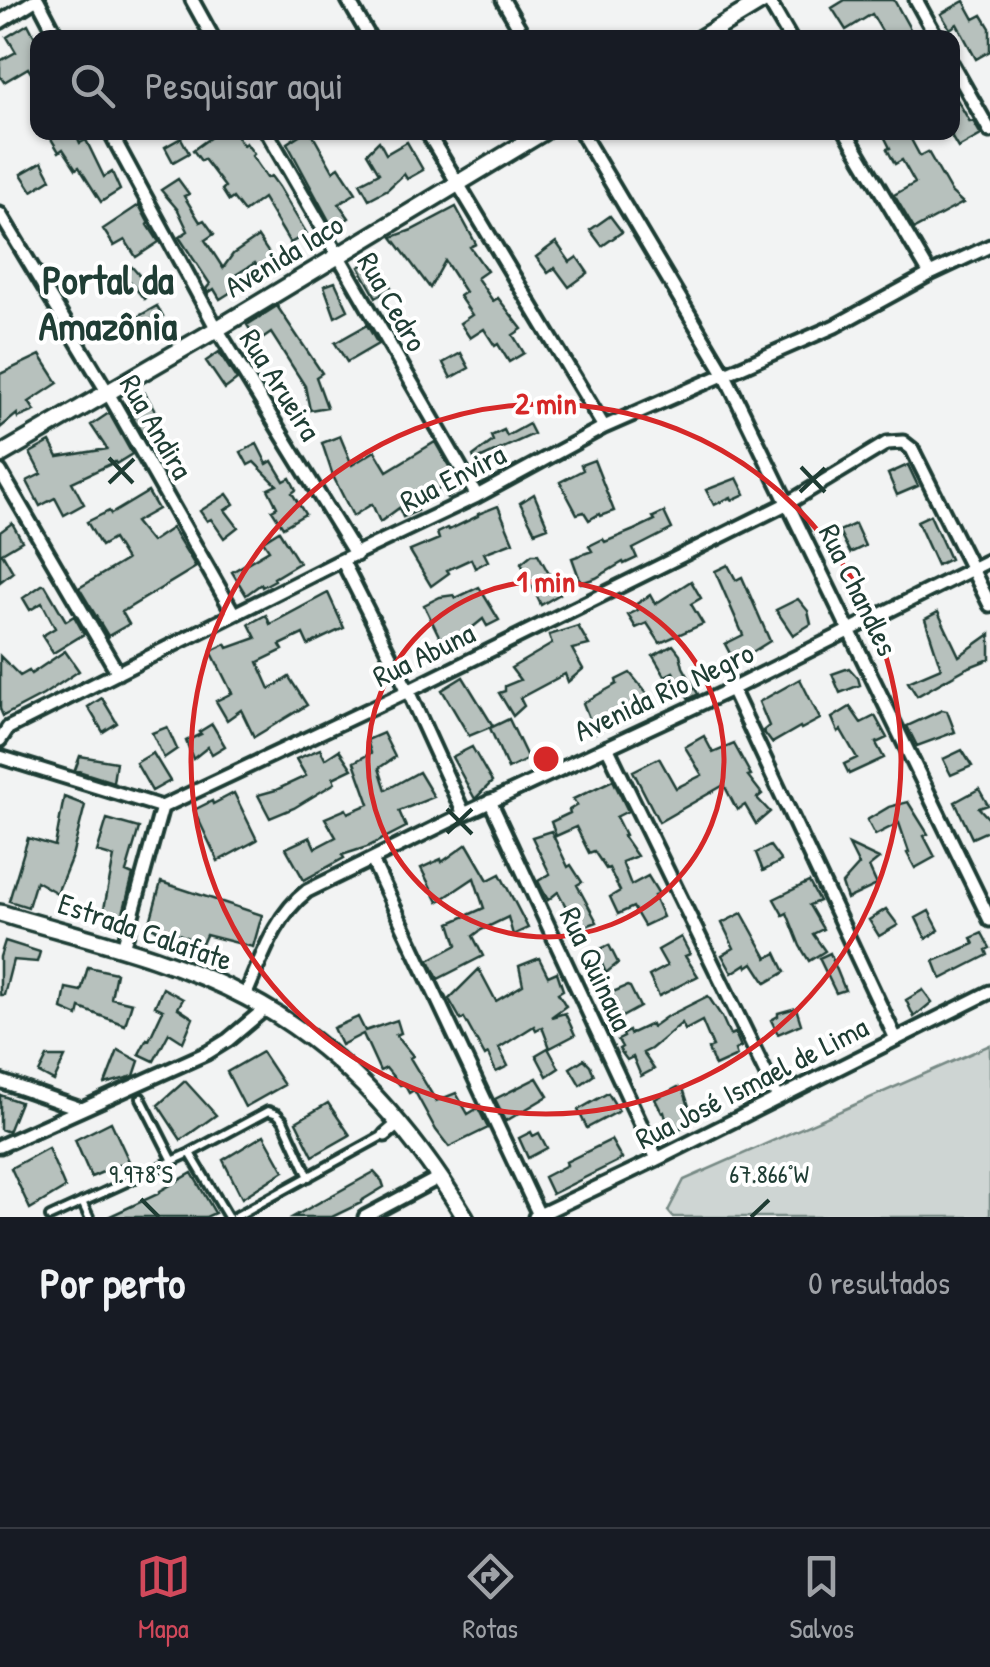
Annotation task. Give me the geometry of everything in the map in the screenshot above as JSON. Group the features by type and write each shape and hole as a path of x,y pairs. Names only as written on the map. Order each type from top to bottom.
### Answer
{"street":[{"path":"0,22 36,0 53,30"},
{"path":"192,0 209,30"},
{"path":"348,0 365,30"},
{"path":"503,0 520,30"},
{"path":"715,30 766,0 785,30"},
{"path":"916,0 933,30"},
{"path":"960,78 990,130"},
{"name":"Rua Arueira","path":"114,140 216,329 356,555"},
{"name":"Rua Cedro","path":"271,140 477,496"},
{"path":"432,140 604,427"},
{"name":"Avenida Iaco","path":"0,455 529,140"},
{"name":"Rua Chandles","path":"586,140 724,373 990,920"},
{"path":"851,140 930,274"},
{"name":"Rua Andira","path":"0,214 234,614"},
{"name":"Rua Envira","path":"0,740 8,728 477,496 604,427 835,326 990,246"},
{"name":"Rua Abuna","path":"162,807 408,691 788,503 887,443 903,442 912,449 973,568"},
{"path":"0,471 118,673"},
{"path":"342,560 464,814"},
{"name":"Avenida Rio Negro","path":"245,996 280,917 307,891 732,689 990,560"},
{"path":"973,568 990,605"},
{"path":"732,689 896,1039"},
{"path":"0,716 8,728"},
{"path":"606,747 778,1098"},
{"path":"0,757 162,807 124,948"},
{"name":"Rua Quinaua","path":"490,801 657,1159"},
{"path":"372,860 537,1216"},
{"name":"Estrada Calafate","path":"0,913 168,963 266,1008 339,1062 399,1123 465,1217"},
{"name":"Rua José Ismael de Lima","path":"537,1216 990,992"},
{"path":"0,1146 207,1053 266,1008"},
{"path":"0,1081 81,1109"},
{"path":"385,1135 399,1123"},
{"path":"365,1217 440,1177"}],"lane":[{"path":"142,1098 173,1161"},
{"path":"50,1217 190,1153 268,1111 283,1120 308,1177"},
{"path":"190,1153 232,1217 385,1135"},
{"path":"82,1202 89,1217"}],"shaded area":[{"path":"990,1045 990,1217 673,1217 668,1211 684,1180"}],"building":[{"path":"845,0 894,0 911,30 881,30 872,14 846,30 832,8"},
{"path":"964,1 974,19 982,15 990,28 990,51 976,59 957,24 950,29 941,14"},
{"path":"28,24 30,71 28,68 4,82 0,61 16,52 7,37"},
{"path":"960,105 981,135 958,148 953,140 960,140"},
{"path":"52,140 86,140 104,177 112,172 120,190 101,202 79,167 76,169 63,149 59,152"},
{"path":"182,140 189,153 173,162 165,147"},
{"path":"207,140 246,143 307,234 290,243 263,198 244,212 233,198 229,201 222,190 225,187 193,150"},
{"path":"316,140 333,171 339,167 356,193 339,204 349,218 333,228 287,143"},
{"path":"886,140 911,140 920,156 928,152 951,192 963,203 914,229 894,195 915,183 902,160 895,164 887,149 890,148"},
{"path":"379,141 386,154 407,142 423,170 407,179 404,174 369,199 360,183 379,173 367,153"},
{"path":"42,162 51,179 32,191 21,174"},
{"path":"178,179 200,222 204,220 214,234 205,240 223,268 233,254 258,237 276,264 263,274 255,263 229,279 236,289 220,299 214,289 208,293 210,284 179,237 188,231 178,210 161,190"},
{"path":"139,205 159,242 136,257 125,240 114,246 103,229"},
{"path":"456,207 476,244 470,247 487,271 477,278 493,301 498,298 522,329 513,335 524,353 509,362 484,329 470,338 460,323 472,315 459,296 465,292 445,261 430,288 392,237"},
{"path":"610,216 622,232 602,246 590,230"},
{"path":"556,242 570,262 577,257 588,273 569,287 555,268 548,273 536,257"},
{"path":"375,258 392,289 376,297 359,267"},
{"path":"132,267 153,291 144,299 124,274"},
{"path":"335,282 348,310 335,317 324,286"},
{"path":"157,306 163,316 138,332 127,332 123,325"},
{"path":"277,306 322,373 316,377 327,407 310,410 305,386 271,333 258,342 247,325"},
{"path":"367,325 378,344 347,362 335,343"},
{"path":"219,352 237,380 225,389 206,361"},
{"path":"461,353 469,368 451,378 443,363"},
{"path":"40,355 58,383 29,402 35,411 18,418 17,414 0,428 0,374"},
{"path":"145,393 160,419 144,437 125,404"},
{"path":"109,413 132,454 72,482 84,504 64,515 55,498 40,506 27,481 41,474 30,453 50,442 58,457 107,449 91,425"},
{"path":"529,424 534,434 475,461 473,456 493,441 491,436 504,430 507,436"},
{"path":"340,436 352,465 375,451 387,471 435,442 462,489 447,498 440,488 412,501 417,511 403,517 399,508 380,522 372,504 353,516 322,443"},
{"path":"257,444 267,464 272,461 284,481 290,478 296,490 292,493 305,514 283,527 272,510 277,507 268,489 277,485 254,462 248,465 241,452"},
{"path":"594,460 614,511 589,520 584,512 577,514 560,482"},
{"path":"908,465 918,486 897,495 888,474"},
{"path":"737,478 745,494 714,505 706,490"},
{"path":"148,492 158,509 135,522 151,542 172,528 196,567 122,612 129,624 108,636 79,588 126,560 113,539 101,546 87,522 109,511 111,514"},
{"path":"227,494 234,504 225,510 238,527 224,538 200,511"},
{"path":"534,494 548,527 535,532 520,503"},
{"path":"498,506 513,542 484,553 488,561 475,568 471,559 447,570 449,573 431,586 410,551 439,539 437,533"},
{"path":"664,512 672,529 633,549 637,558 581,583 572,558 592,551 589,546 603,539 605,542 655,520 653,517"},
{"path":"930,515 950,559 937,565 917,521"},
{"path":"12,523 22,541 2,553 13,572 0,582 0,532"},
{"path":"855,524 865,546 850,553 839,531"},
{"path":"279,531 299,563 246,595 232,572 269,550 263,541"},
{"path":"538,554 560,594 541,605 521,563"},
{"path":"728,565 736,580 742,577 770,641 735,663 725,644 743,635 715,571"},
{"path":"691,581 701,598 691,604 703,624 660,643 647,623 636,628 628,615 638,610 635,605 650,595 655,604"},
{"path":"42,585 66,621 74,616 84,634 53,653 42,636 55,628 42,603 30,610 23,598"},
{"path":"479,587 499,620 487,626 483,619 444,646 424,605 440,597 456,598"},
{"path":"328,593 344,628 308,645 303,634 280,645 283,650 258,662 270,689 289,677 307,705 254,737 241,710 227,720 216,701 232,693 211,651 256,638 249,624 266,615 270,624"},
{"path":"798,599 808,611 811,624 793,635 776,610"},
{"path":"938,612 959,656 990,634 990,659 917,696 908,682 941,668 925,619"},
{"path":"578,626 589,645 572,649 583,669 568,682 565,674 520,698 524,706 513,716 499,693 520,680 511,668 552,644 549,635"},
{"path":"673,645 698,694 689,699 673,672 665,676 653,656"},
{"path":"65,651 79,671 3,716 0,656 20,676 29,671 31,674"},
{"path":"849,668 860,685 840,693 832,674"},
{"path":"630,673 653,701 595,733 583,703"},
{"path":"463,677 493,726 469,736 442,690"},
{"path":"800,679 820,719 772,743 763,731 769,726 759,702"},
{"path":"102,698 117,723 103,732 88,707"},
{"path":"850,707 861,723 875,716 887,738 876,743 884,758 849,774 844,764 857,758 832,718"},
{"path":"947,711 955,732 917,746 907,726"},
{"path":"509,719 528,759 508,769 490,728"},
{"path":"212,724 225,746 212,754 208,747 193,759 186,741"},
{"path":"167,727 177,749 164,758 152,733"},
{"path":"383,733 395,757 379,768 386,790 419,772 434,797 399,811 406,827 342,855 344,858 304,880 286,848 310,837 315,848 336,837 325,818 369,804 354,762 371,753 367,740"},
{"path":"704,736 713,753 734,744 751,775 748,776 762,794 757,798 770,812 756,824 745,805 737,810 724,785 659,822 633,771 659,758 676,788 702,775 685,747"},
{"path":"472,747 492,782 475,799 452,757"},
{"path":"320,749 325,759 339,750 352,769 333,778 335,783 294,808 270,818 258,795 306,776 296,759"},
{"path":"962,750 972,766 951,775 943,759"},
{"path":"153,753 170,781 152,791 136,763"},
{"path":"80,756 116,762 113,782 75,770"},
{"path":"613,780 628,811 616,817 637,856 622,862 631,885 648,876 659,894 654,896 663,917 644,926 633,907 618,914 610,897 620,891 609,868 594,851 589,853 576,827 556,836 551,822 570,813 577,805 573,799"},
{"path":"979,789 988,805 979,808 990,820 990,830 972,838 955,802"},
{"path":"234,793 257,840 218,861 194,810"},
{"path":"64,797 85,805 72,856 57,893 36,881 28,907 9,901 28,838 55,846"},
{"path":"908,802 928,834 924,836 935,857 915,868 899,823 875,835 867,820 889,807"},
{"path":"107,819 139,828 126,872 133,875 121,921 103,914 114,857 97,852"},
{"path":"551,831 568,867 571,865 582,882 577,885 597,922 578,929 558,892 548,900 542,889 538,881 550,874 532,837"},
{"path":"467,844 488,880 500,874 528,928 513,935 508,917 481,930 473,936 483,956 438,979 429,960 457,945 450,923 484,908 474,878 438,902 421,868 441,859 442,862"},
{"path":"849,845 879,859 869,867 877,885 847,899 842,884 859,865"},
{"path":"770,846 781,861 763,871 756,853"},
{"path":"161,882 262,915 253,947 206,935 202,944 176,933 174,938 149,926"},
{"path":"809,882 819,901 809,905 823,929 813,934 825,951 809,961 787,913 783,915 774,899"},
{"path":"886,909 898,925 879,936 869,920"},
{"path":"929,911 939,930 926,939 916,918"},
{"path":"742,913 767,958 776,953 785,972 766,983 753,963 732,973 722,955 734,948 722,923"},
{"path":"982,933 990,948 986,950 988,955 941,979 934,961 974,944 971,938"},
{"path":"681,937 690,954 685,956 698,976 659,996 649,976 667,966 658,950"},
{"path":"5,941 40,952 37,962 13,960 4,995 0,995 0,957"},
{"path":"609,945 618,963 606,973 596,951"},
{"path":"830,953 845,990 836,993 819,958"},
{"path":"539,958 548,976 557,972 563,990 558,993 566,1006 551,1017 565,1013 575,1035 550,1048 542,1027 536,1030 534,1026 499,1048 508,1066 496,1072 488,1054 485,1056 449,999 479,969 496,1001 523,985 519,966"},
{"path":"88,967 116,973 111,998 132,1003 125,1025 80,1008 78,1016 62,1009 66,988 81,991"},
{"path":"627,986 640,1007 620,1018 608,994"},
{"path":"163,988 183,999 178,1008 193,1018 183,1042 169,1033 154,1061 139,1054 163,1010 155,1006"},
{"path":"923,990 932,1002 914,1017 906,1000"},
{"path":"708,996 730,1035 735,1033 741,1047 735,1050 737,1056 715,1066 708,1049 713,1047 702,1021 685,1030 682,1023 643,1053 654,1069 641,1076 633,1057 627,1060 619,1049 622,1047 618,1040 623,1034 651,1024 652,1027"},
{"path":"796,1008 801,1024 778,1034 771,1020 778,1013"},
{"path":"358,1017 365,1031 397,1020 401,1033 396,1035 413,1056 410,1058 436,1101 456,1093 468,1114 478,1108 488,1128 449,1147 414,1090 409,1093 386,1068 380,1071 363,1034 341,1045 333,1028"},
{"path":"548,1048 559,1068 547,1076 536,1055"},
{"path":"118,1050 139,1061 134,1076 105,1084"},
{"path":"262,1052 284,1085 245,1107 227,1072"},
{"path":"47,1057 65,1057 54,1081 39,1073"},
{"path":"584,1059 594,1075 580,1085 570,1068"},
{"path":"537,1078 548,1096 506,1121 495,1099"},
{"path":"185,1081 216,1115 181,1140 158,1105"},
{"path":"678,1087 684,1091 694,1122 670,1133 655,1099"},
{"path":"608,1093 619,1111 587,1128 578,1110"},
{"path":"0,1095 20,1102 8,1132 0,1129"},
{"path":"328,1103 350,1135 313,1156 296,1122"},
{"path":"111,1122 129,1161 91,1177 75,1140"},
{"path":"531,1132 533,1136 539,1133 547,1148 528,1158 519,1138"},
{"path":"264,1135 284,1171 242,1198 223,1160"},
{"path":"611,1140 622,1159 552,1194 544,1177"},
{"path":"48,1148 65,1188 30,1209 11,1168"},
{"path":"374,1172 384,1187 361,1203 332,1217 293,1217"},
{"path":"192,1173 215,1213 206,1217 108,1217 160,1193"}],"district":[{"name":"Portal da Amazônia","path":"108,303"}]}
